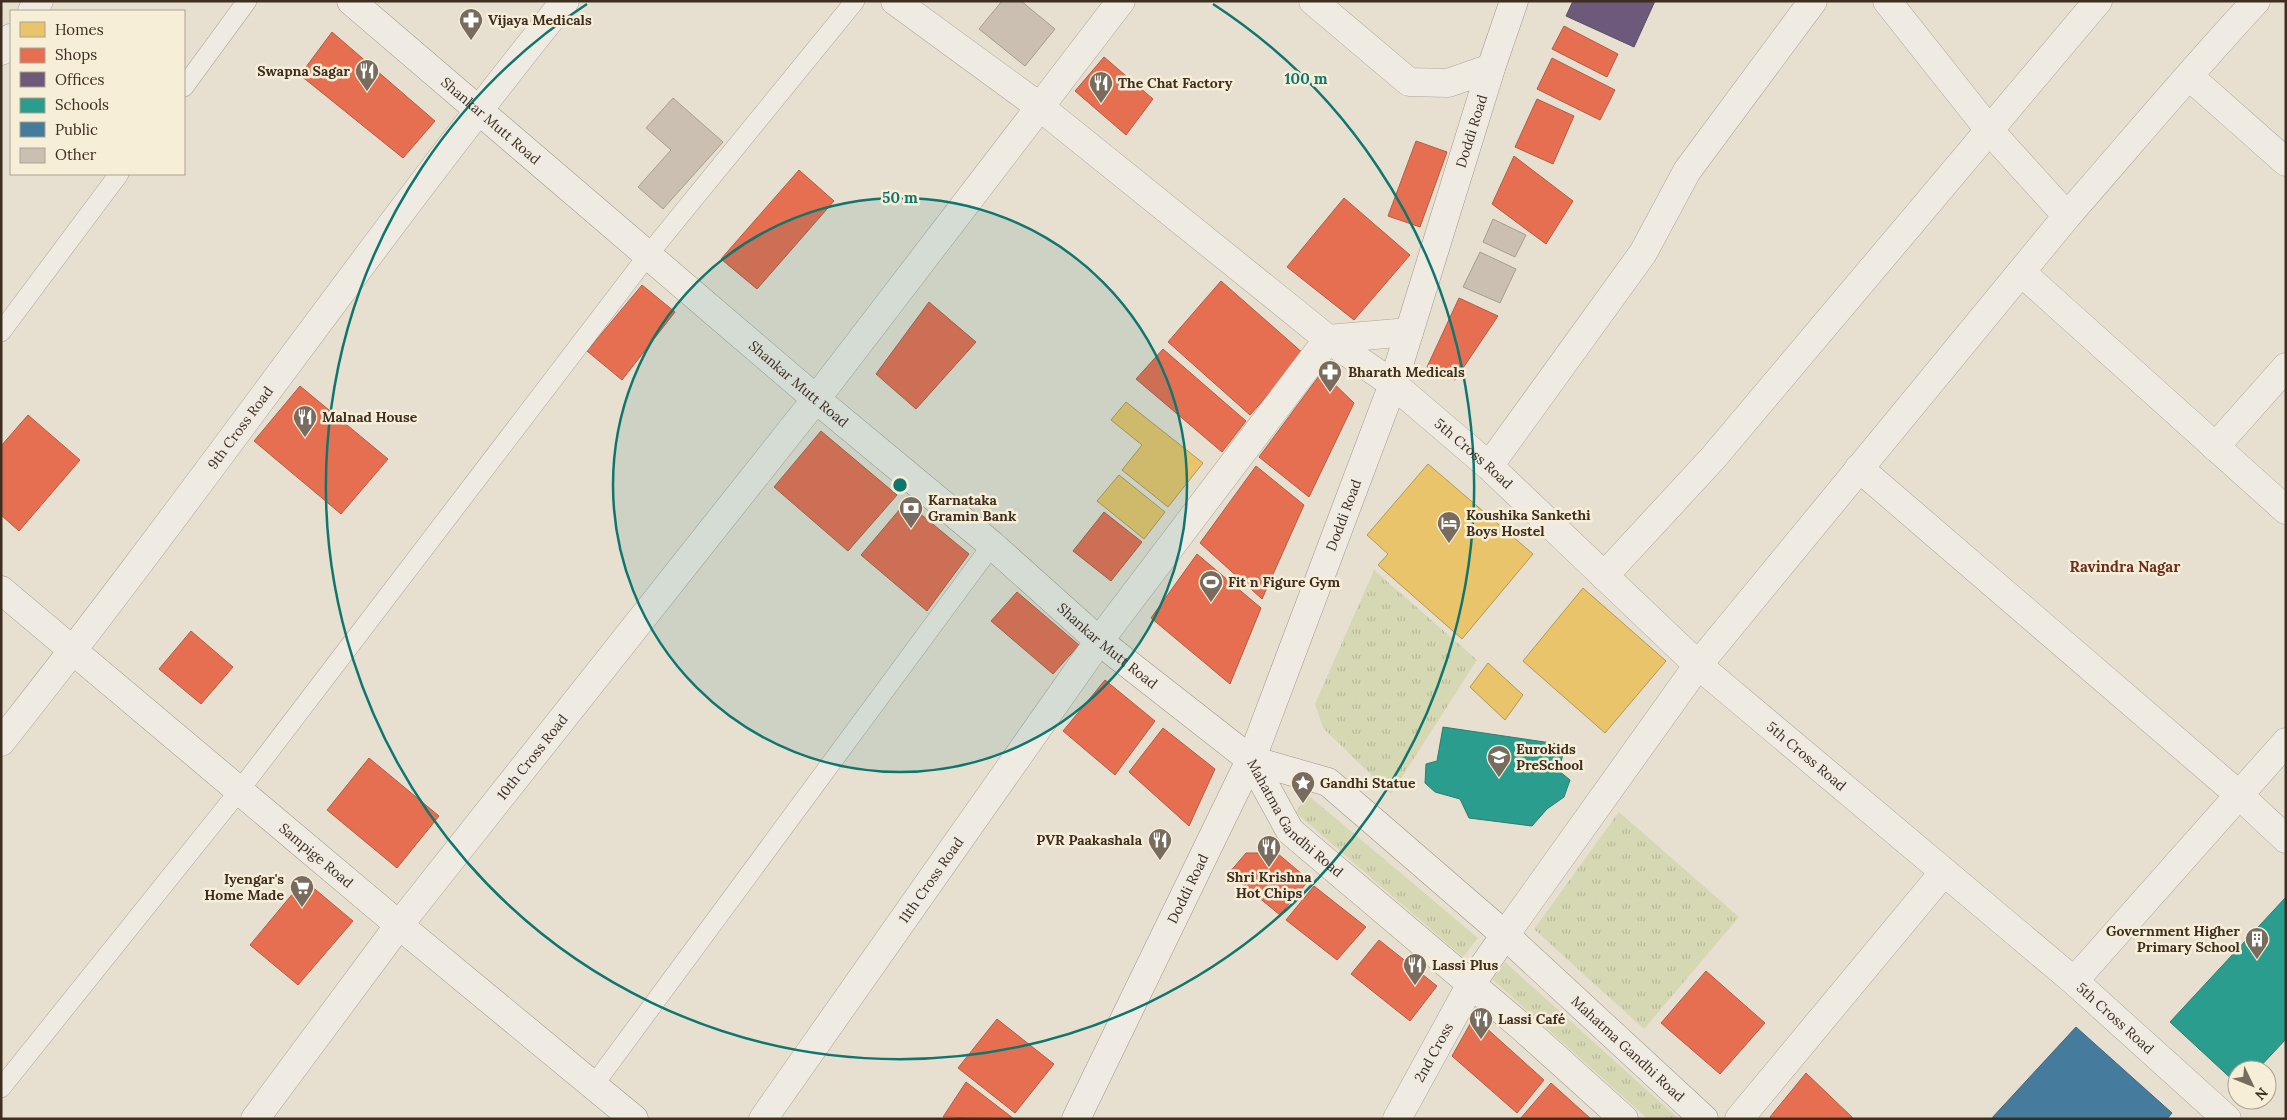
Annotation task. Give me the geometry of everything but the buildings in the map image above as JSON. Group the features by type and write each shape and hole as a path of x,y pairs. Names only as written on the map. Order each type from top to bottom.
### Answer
{"street":[{"name":"Shankar Mutt Road","path":"351,1 476,111 648,254 816,399 992,545 1099,641 1251,760"},
{"name":"9th Cross Road","path":"1,742 73,652 476,111 565,1"},
{"name":"5th Cross Road","path":"895,1 1040,107 1328,339 1393,384 1489,466 1698,665 2074,981 2227,1119"},
{"name":"10th Cross Road","path":"254,1119 399,925 816,399 1121,1"},
{"path":"1313,1 1409,82 1448,83 1491,68"},
{"name":"Doddi Road","path":"1076,1119 1251,760 1393,384 1491,68 1514,1"},
{"path":"1489,466 1642,253 1687,171 1813,1"},
{"path":"1887,1 1990,131 2067,216"},
{"path":"1604,576 1713,458 2098,1"},
{"name":"2nd Cross","path":"1397,1119 1471,984 1698,665 2067,216 2190,77 2211,49 2256,1"},
{"path":"1,51 10,39"},
{"path":"2190,77 2286,162"},
{"path":"2021,272 2286,510"},
{"path":"1328,339 1409,332"},
{"name":"11th Cross Road","path":"762,1119 1099,641 1328,339"},
{"path":"2215,447 2286,367"},
{"path":"1859,468 2238,794 2286,840"},
{"name":"Sampige Road","path":"1,590 399,925 634,1119"},
{"path":"2074,981 2286,742"},
{"name":"Mahatma Gandhi Road","path":"1251,760 1328,782 1505,936 1704,1119"},
{"name":"Mahatma Gandhi Road","path":"1251,760 1290,831 1471,984 1624,1119"},
{"path":"1739,1119 1944,872"}],"lane":[{"path":"185,86 247,1"},
{"path":"1,1088 239,791 648,254 855,1"},
{"path":"1,332 118,175"},
{"path":"593,1086 992,545"}],"green space":[{"path":"1374,570 1477,660 1391,794 1323,728 1315,704"},
{"path":"1309,796 1478,938 1463,957 1295,812"},
{"path":"1619,812 1739,917 1644,1029 1534,929"},
{"path":"1505,962 1679,1119 1648,1119 1492,979"}],"place":[{"name":"Vijaya Medicals","path":"471,41"},
{"name":"Swapna Sagar","path":"367,92"},
{"name":"The Chat Factory","path":"1101,104"},
{"name":"Bharath Medicals","path":"1330,393"},
{"name":"Malnad House","path":"305,438"},
{"name":"Karnataka Gramin Bank","path":"911,529"},
{"name":"Koushika Sankethi Boys Hostel","path":"1449,544"},
{"name":"Fit n Figure Gym","path":"1211,603"},
{"name":"Eurokids PreSchool","path":"1499,778"},
{"name":"Gandhi Statue","path":"1303,804"},
{"name":"PVR Paakashala","path":"1160,861"},
{"name":"Shri Krishna Hot Chips","path":"1269,868"},
{"name":"Iyengar's Home Made","path":"302,908"},
{"name":"Government Higher Primary School","path":"2257,960"},
{"name":"Lassi Plus","path":"1415,986"},
{"name":"Lassi Café","path":"1481,1040"}],"district":[{"name":"Ravindra Nagar","path":"2125,566"}]}
